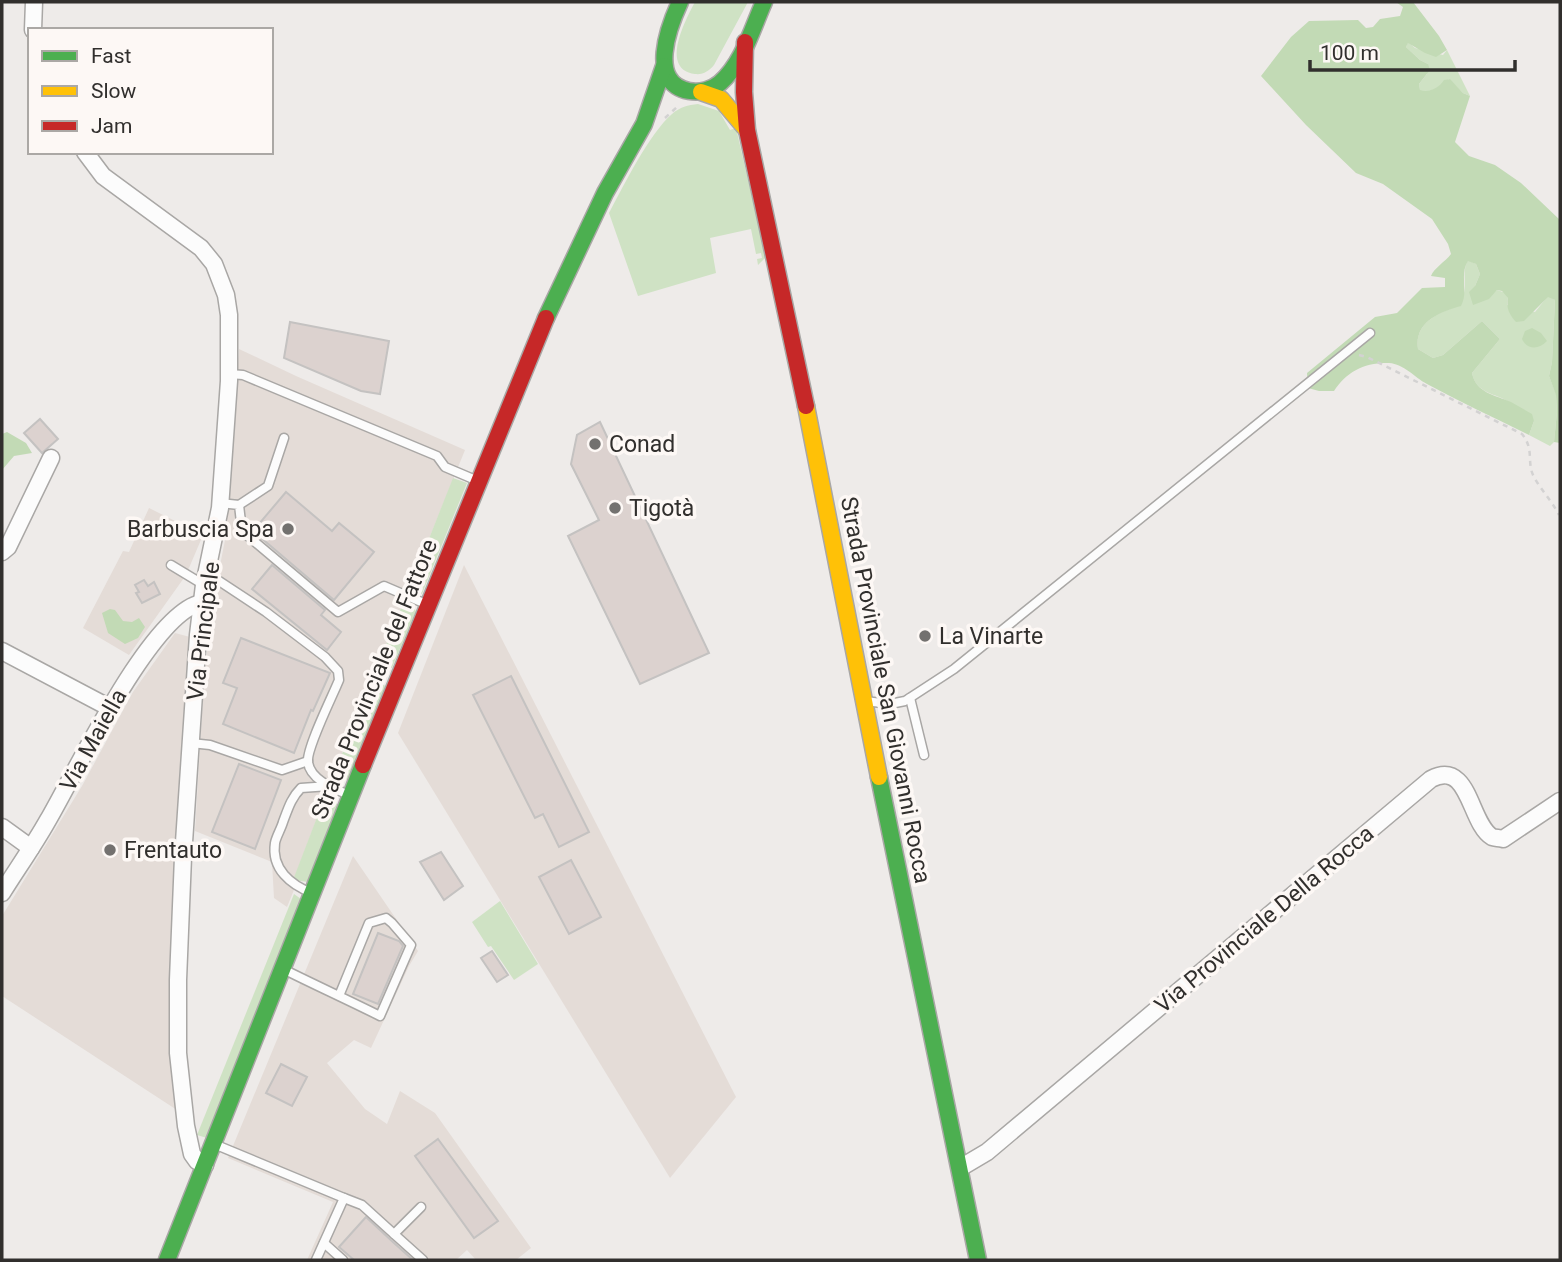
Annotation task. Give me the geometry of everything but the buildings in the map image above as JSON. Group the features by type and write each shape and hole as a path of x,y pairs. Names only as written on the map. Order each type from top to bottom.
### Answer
{"main road":[{"name":"Strada Provinciale del Fattore","path":"652,125 664,66 666,40 680,2"},
{"name":"Strada Provinciale del Fattore","path":"167,1260 541,329 604,193 665,104 718,85 733,68 764,2"},
{"name":"Strada Provinciale San Giovanni Rocca","path":"745,42 744,92 747,130 821,475 888,827 978,1260"},
{"name":"Strada Provinciale San Giovanni Rocca","path":"664,66 672,80 691,95 722,99 747,130"}],"street":[{"path":"33,28 34,2"},
{"name":"Via Principale","path":"86,154 103,176 201,248 214,264 226,295 229,315 229,374 220,503 201,603 178,966 178,1053 186,1126 192,1154 197,1161 205,1165"},
{"path":"2,552 8,547 51,458"},
{"name":"Via Maiella","path":"2,894 120,690 168,624 193,605 201,603"},
{"path":"2,651 110,708"},
{"name":"Via Provinciale Della Rocca","path":"960,1168 987,1152 1432,779 1448,775 1458,780 1483,825 1492,836 1503,839 1560,801"},
{"path":"2,827 31,848"}],"lane":[{"path":"864,700 890,705 910,698 954,669 1370,333"},
{"path":"229,374 243,375 437,456 445,467 479,481"},
{"path":"220,503 239,505 268,486 284,438"},
{"path":"239,505 242,531 338,612 384,586 428,605"},
{"path":"171,565 205,579 266,612 325,657 338,671 339,680 310,749 308,761 312,771 329,786 352,796"},
{"path":"910,698 924,755"},
{"path":"191,743 209,745 282,770 308,761"},
{"path":"313,894 294,886 285,877 279,867 275,845 292,798 301,788 329,786"},
{"path":"283,969 380,1016 411,945 386,918 369,923 339,996"},
{"path":"214,1144 362,1205 423,1260"},
{"path":"316,1260 344,1198"},
{"path":"394,1234 421,1207"},
{"path":"324,1243 344,1260"}],"path":[{"path":"652,125 691,95"},
{"path":"1345,353 1367,357 1522,434 1529,443 1534,478 1559,515"}],"shaded area":[{"path":"239,349 465,450 333,776 294,879 298,880 287,907 274,898 272,862 195,831 204,681 212,606 226,535"},
{"path":"149,508 203,535 186,575 129,655 83,628 123,551 129,552"},
{"path":"464,565 736,1097 670,1178 398,733"},
{"name":"Frentauto","path":"175,633 190,637 179,780 177,890 169,1045 177,1110 2,996 2,916 82,786 133,692"},
{"path":"353,856 418,951 371,1048 354,1040 327,1063 365,1109 387,1124 400,1091 435,1113 531,1248 516,1260 476,1260 467,1250 456,1260 307,1260 333,1202 228,1158"}],"green space":[{"path":"695,2 748,2 714,65 706,72 698,74 684,70 677,54 682,31"},
{"path":"1396,2 1413,2 1447,50 1436,57 1408,43 1406,47 1428,64 1430,70 1419,84 1420,90 1434,89 1444,80 1450,79 1463,93 1470,96 1455,142 1469,156 1495,165 1521,183 1560,220 1560,443 1554,442 1556,395 1549,376 1555,300 1548,297 1524,321 1516,322 1507,305 1508,298 1502,291 1497,290 1489,299 1473,305 1469,292 1480,274 1476,264 1468,261 1464,272 1461,306 1437,315 1424,325 1418,340 1418,349 1433,358 1443,355 1482,321 1500,339 1472,373 1474,380 1487,392 1532,414 1534,421 1529,435 1439,391 1394,364 1364,366 1344,378 1334,391 1308,388 1307,373 1375,317 1397,313 1422,288 1445,287 1445,278 1431,276 1451,254 1448,244 1432,219 1383,184 1356,173 1306,125 1261,76 1291,37 1309,21 1358,20 1366,28 1373,27 1380,19 1400,16 1403,7"},
{"path":"1408,42 1415,48 1443,55 1447,50 1470,96 1449,79 1432,90 1420,91 1419,84 1427,74 1428,64 1406,47"},
{"path":"698,104 719,111 730,130 736,128 766,257 758,265 757,259 762,258 761,253 756,254 751,229 710,238 716,273 638,296 609,213 638,160 663,123 678,110"},
{"path":"1468,260 1476,264 1480,274 1475,286 1491,295 1497,290 1506,293 1507,305 1535,312 1548,296 1555,300 1549,376 1556,394 1557,412 1554,442 1550,446 1529,435 1534,421 1511,403 1482,389 1474,380 1472,373 1500,339 1482,321 1443,355 1433,358 1418,349 1420,332 1424,325 1437,315 1461,305"},
{"path":"1532,328 1541,333 1547,341 1533,348 1522,339 1525,331"},
{"path":"7,432 26,443 32,453 14,456 2,470 2,434"},
{"path":"453,478 467,483 422,594 414,590 411,584"},
{"path":"403,603 416,611 392,668 378,665"},
{"path":"115,610 123,621 132,622 139,618 145,627 138,638 125,644 108,633 102,613"},
{"path":"372,681 386,686 348,780 333,776"},
{"path":"324,799 340,805 308,882 293,880"},
{"path":"294,894 301,899 207,1138 197,1135"},
{"path":"500,901 538,964 514,980 472,922"}],"traffic: fast":[{"path":"680,2 667,39 665,66 668,77 676,86 697,92 717,85 735,66 764,2"},
{"path":"546,318 605,193 644,124 664,66"},
{"path":"167,1260 363,765"},
{"path":"879,777 978,1260"}],"traffic: slow":[{"path":"701,92 721,99 747,130"},
{"path":"806,406 879,777"}],"traffic: jam":[{"path":"745,42 744,92 747,130 806,406"},
{"path":"363,765 546,318"}],"place":[{"name":"Conad","path":"595,444"},
{"name":"Tigotà","path":"615,508"},
{"name":"Barbuscia Spa","path":"288,529"},
{"name":"La Vinarte","path":"925,636"},
{"name":"Frentauto","path":"110,850"}]}
